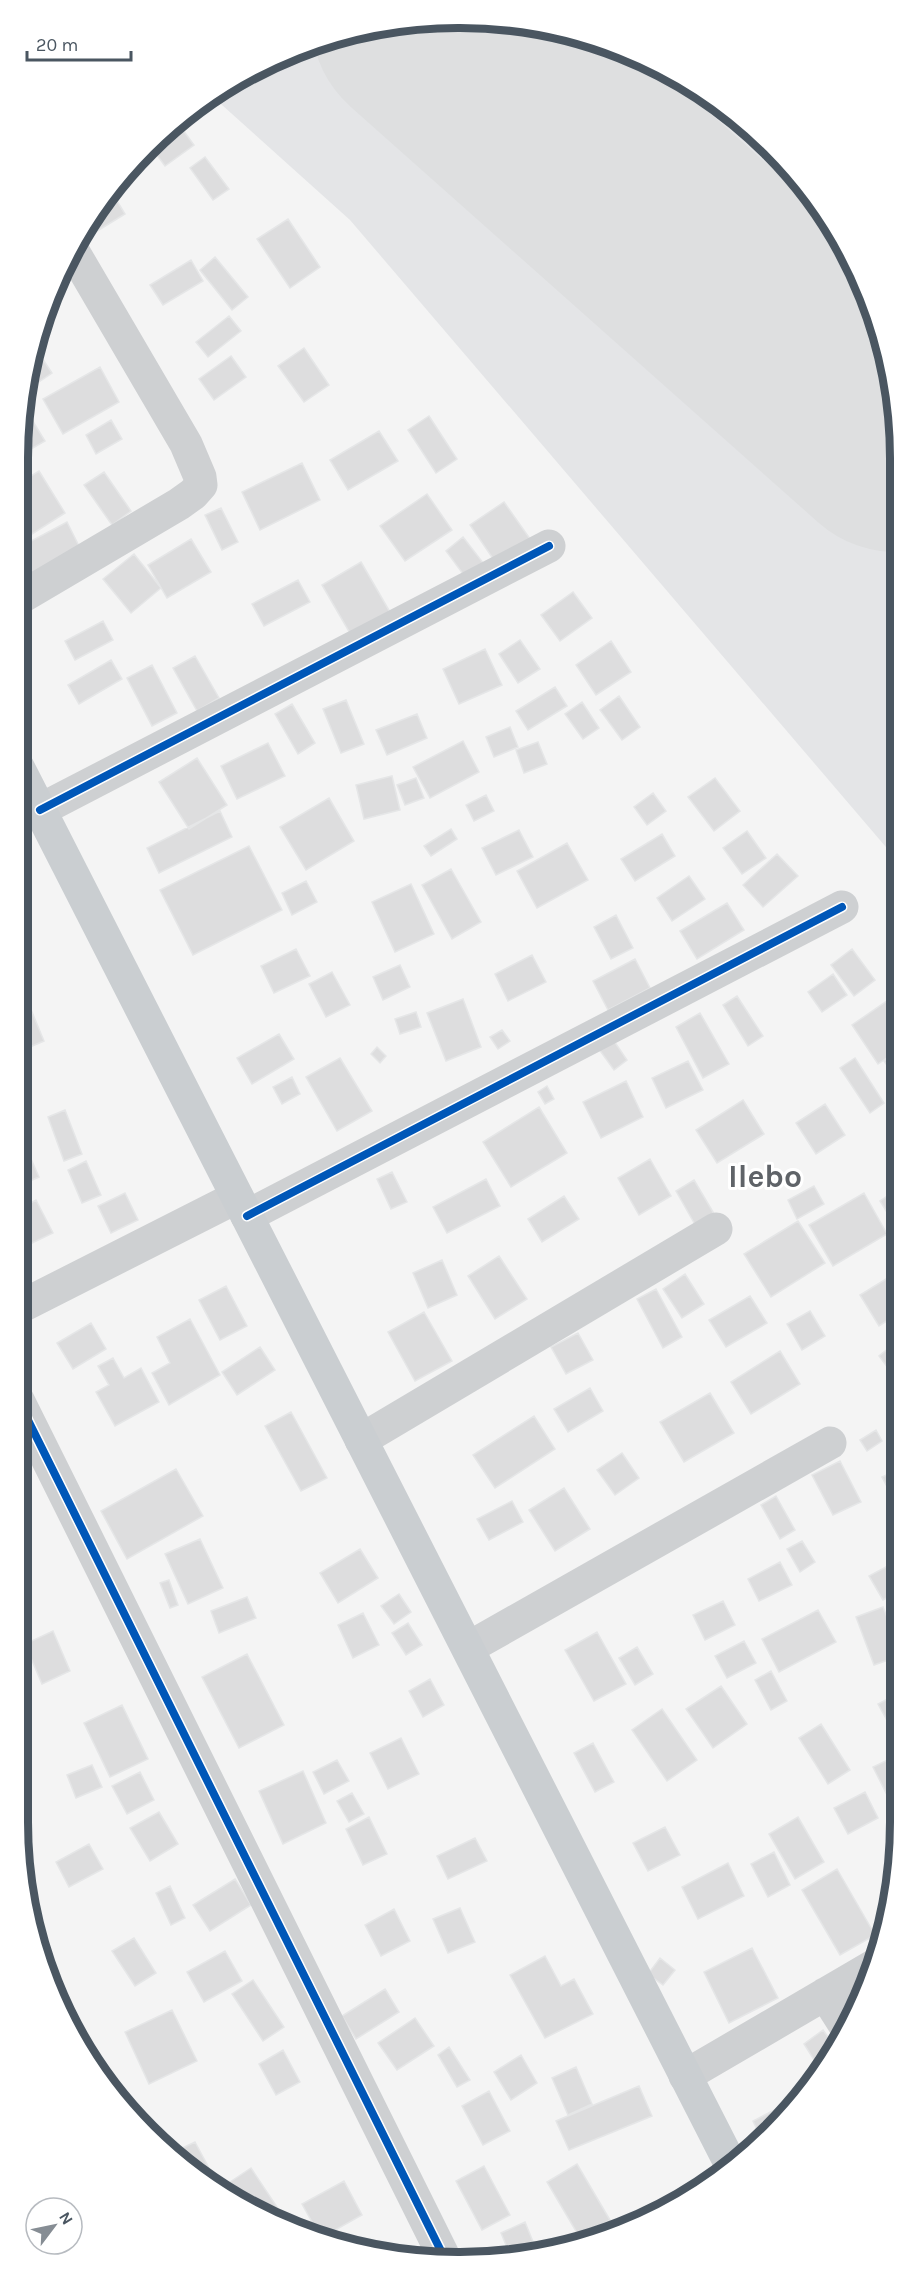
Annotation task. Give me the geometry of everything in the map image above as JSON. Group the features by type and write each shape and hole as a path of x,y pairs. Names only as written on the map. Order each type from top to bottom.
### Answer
{"main road":[{"path":"28,787 727,2158"}],"street":[{"path":"28,593 179,504 201,485 200,477 186,444 78,259"},
{"path":"40,810 549,546"},
{"path":"28,1303 242,1207 842,907"},
{"path":"361,1440 716,1229"},
{"path":"28,1420 441,2251"},
{"path":"468,1648 830,1443"},
{"path":"685,2076 862,1973"},
{"path":"825,1994 841,2019"}],"shaded area":[{"path":"431,29 487,29 515,32 570,43 624,61 674,86 721,117 743,135 783,175 801,197 832,244 857,294 875,348 886,403 890,459 890,852 350,220 219,102 269,73 321,51 375,37"}],"building":[{"path":"182,129 194,145 165,166 156,154"},
{"path":"205,157 229,189 213,200 190,168"},
{"path":"116,199 125,214 92,234"},
{"path":"288,219 320,267 290,288 257,239"},
{"path":"215,257 248,297 232,310 200,270"},
{"path":"191,260 203,281 163,305 150,285"},
{"path":"229,316 241,331 208,357 196,342"},
{"path":"304,348 329,385 304,402 278,366"},
{"path":"231,356 246,377 214,400 199,379"},
{"path":"41,357 52,373 35,384"},
{"path":"100,367 119,402 63,434 43,399"},
{"path":"429,416 457,459 436,473 408,430"},
{"path":"30,417 45,441 28,451"},
{"path":"111,420 122,439 96,454 86,435"},
{"path":"379,431 398,461 348,490 330,460"},
{"path":"302,463 320,500 260,530 242,492"},
{"path":"39,471 65,513 29,536 28,534 28,478"},
{"path":"104,472 131,511 112,525 84,485"},
{"path":"427,494 452,530 405,561 380,526"},
{"path":"504,502 533,543 498,566 470,525"},
{"path":"221,508 238,542 222,550 205,515"},
{"path":"67,522 80,548 32,574 28,567 28,543"},
{"path":"463,537 484,564 466,578 446,551"},
{"path":"191,539 211,572 167,598 148,565"},
{"path":"134,554 161,588 131,613 103,579"},
{"path":"361,562 390,612 351,635 322,585"},
{"path":"298,580 310,602 264,626 252,604"},
{"path":"573,592 592,618 560,641 541,615"},
{"path":"103,621 113,640 75,660 65,641"},
{"path":"520,640 540,669 518,683 499,654"},
{"path":"611,641 631,672 596,695 576,665"},
{"path":"485,649 502,685 459,704 443,669"},
{"path":"195,656 219,698 197,711 173,668"},
{"path":"111,660 122,679 79,704 68,685"},
{"path":"152,665 177,713 152,726 127,678"},
{"path":"555,687 567,706 528,730 516,711"},
{"path":"619,696 640,727 622,740 600,710"},
{"path":"346,700 364,744 341,753 323,709"},
{"path":"582,702 599,728 583,739 565,714"},
{"path":"292,704 315,743 298,754 275,714"},
{"path":"417,714 427,738 387,755 376,730"},
{"path":"510,727 518,747 494,757 486,737"},
{"path":"463,741 479,772 430,798 413,767"},
{"path":"538,742 547,764 524,773 516,750"},
{"path":"268,743 285,776 237,799 221,766"},
{"path":"197,758 227,805 189,829 159,782"},
{"path":"392,776 400,810 364,819 356,785"},
{"path":"416,778 424,798 405,805 397,785"},
{"path":"715,778 740,811 714,831 688,797"},
{"path":"653,793 666,811 647,825 634,807"},
{"path":"486,795 494,811 474,821 466,805"},
{"path":"329,798 354,841 306,870 280,827"},
{"path":"220,811 232,837 159,873 147,848"},
{"path":"451,829 457,839 431,856 424,846"},
{"path":"519,830 533,857 496,875 482,848"},
{"path":"747,831 766,858 742,874 723,848"},
{"path":"662,834 675,856 635,881 621,859"},
{"path":"567,843 588,880 537,908 517,871"},
{"path":"249,846 282,910 193,955 160,890"},
{"path":"777,854 798,876 763,907 743,885"},
{"path":"451,869 481,922 452,939 422,885"},
{"path":"689,876 705,899 672,921 657,898"},
{"path":"306,881 317,902 292,915 282,893"},
{"path":"411,884 434,934 395,952 372,902"},
{"path":"727,903 744,930 697,959 680,931"},
{"path":"616,915 633,948 611,959 594,927"},
{"path":"296,949 310,976 274,993 261,966"},
{"path":"852,949 875,980 854,996 831,965"},
{"path":"532,955 546,982 508,1001 495,974"},
{"path":"635,959 650,988 608,1010 593,981"},
{"path":"400,965 410,987 383,1000 373,977"},
{"path":"332,972 350,1005 326,1017 309,984"},
{"path":"833,974 847,995 822,1012 808,992"},
{"path":"737,996 763,1036 748,1046 723,1005"},
{"path":"463,999 481,1047 446,1061 427,1013"},
{"path":"890,999 890,1056 878,1064 852,1025"},
{"path":"28,1002 44,1041 28,1048"},
{"path":"416,1012 421,1027 400,1034 395,1019"},
{"path":"700,1013 729,1064 703,1078 676,1027"},
{"path":"502,1030 510,1041 498,1049 490,1037"},
{"path":"279,1034 294,1059 252,1084 237,1058"},
{"path":"612,1038 627,1060 614,1070 598,1048"},
{"path":"377,1047 386,1056 380,1063 371,1054"},
{"path":"890,1057 890,1070 884,1061"},
{"path":"340,1058 372,1111 337,1131 306,1077"},
{"path":"855,1058 884,1103 870,1113 840,1068"},
{"path":"688,1061 703,1090 666,1108 652,1078"},
{"path":"292,1077 300,1094 282,1104 273,1087"},
{"path":"626,1081 643,1117 601,1138 583,1102"},
{"path":"547,1086 554,1099 545,1104 538,1092"},
{"path":"743,1100 764,1134 717,1163 696,1130"},
{"path":"825,1104 845,1135 816,1154 796,1123"},
{"path":"539,1107 567,1153 511,1187 483,1142"},
{"path":"65,1110 82,1154 64,1161 48,1117"},
{"path":"28,1152 39,1177 28,1182"},
{"path":"650,1159 671,1196 639,1215 618,1178"},
{"path":"86,1161 101,1195 82,1203 68,1170"},
{"path":"392,1172 407,1202 391,1209 377,1179"},
{"path":"486,1179 500,1206 447,1233 433,1207"},
{"path":"694,1180 716,1217 697,1228 676,1191"},
{"path":"814,1186 824,1204 797,1219 788,1200"},
{"path":"125,1193 138,1220 111,1233 98,1206"},
{"path":"864,1193 887,1234 833,1266 809,1225"},
{"path":"890,1194 890,1217 880,1201"},
{"path":"564,1196 579,1219 542,1242 528,1219"},
{"path":"36,1200 53,1233 28,1245 28,1204"},
{"path":"798,1221 825,1263 771,1297 744,1254"},
{"path":"499,1256 527,1299 495,1319 468,1276"},
{"path":"442,1260 457,1295 428,1308 413,1273"},
{"path":"685,1274 704,1304 682,1318 663,1289"},
{"path":"890,1277 890,1319 879,1326 860,1295"},
{"path":"226,1286 247,1326 220,1340 199,1300"},
{"path":"656,1289 682,1337 663,1348 637,1299"},
{"path":"750,1296 767,1323 726,1347 709,1320"},
{"path":"810,1311 825,1336 802,1350 787,1324"},
{"path":"424,1312 452,1361 415,1381 388,1332"},
{"path":"190,1319 220,1375 169,1405 152,1373 170,1363 157,1337"},
{"path":"91,1323 106,1349 73,1369 57,1343"},
{"path":"578,1333 593,1360 566,1374 551,1347"},
{"path":"260,1347 275,1370 237,1395 222,1372"},
{"path":"890,1347 890,1371 879,1356"},
{"path":"780,1351 800,1384 751,1414 731,1382"},
{"path":"113,1358 124,1378 141,1368 159,1402 115,1426 96,1392 109,1385 98,1366"},
{"path":"590,1388 603,1411 568,1432 554,1409"},
{"path":"710,1393 734,1433 684,1462 660,1422"},
{"path":"291,1412 327,1478 301,1491 265,1426"},
{"path":"534,1416 555,1449 495,1488 473,1455"},
{"path":"876,1430 882,1441 867,1451 860,1440"},
{"path":"622,1453 639,1478 615,1495 597,1470"},
{"path":"840,1461 861,1502 833,1515 812,1475"},
{"path":"176,1469 203,1516 127,1559 101,1511"},
{"path":"890,1473 890,1492 882,1477"},
{"path":"564,1488 590,1529 555,1551 529,1510"},
{"path":"776,1496 795,1530 780,1539 761,1505"},
{"path":"512,1501 523,1522 489,1540 477,1519"},
{"path":"200,1539 223,1588 188,1604 165,1554"},
{"path":"802,1541 815,1562 800,1572 787,1549"},
{"path":"360,1549 378,1578 338,1603 320,1573"},
{"path":"780,1562 792,1585 759,1601 748,1579"},
{"path":"890,1565 890,1596 883,1600 869,1576"},
{"path":"169,1580 178,1605 170,1608 160,1583"},
{"path":"399,1594 411,1612 394,1624 381,1606"},
{"path":"247,1597 256,1618 219,1633 211,1611"},
{"path":"723,1601 735,1625 705,1640 693,1615"},
{"path":"883,1607 890,1625 890,1659 874,1665 856,1617"},
{"path":"818,1610 836,1642 779,1672 762,1639"},
{"path":"363,1613 379,1645 353,1658 338,1625"},
{"path":"408,1623 422,1645 406,1655 392,1633"},
{"path":"53,1631 70,1671 42,1684 28,1651 28,1643"},
{"path":"597,1632 626,1684 594,1701 565,1650"},
{"path":"744,1641 756,1663 727,1678 715,1656"},
{"path":"637,1647 653,1674 635,1685 619,1658"},
{"path":"247,1654 284,1725 239,1748 202,1677"},
{"path":"771,1671 787,1701 771,1710 755,1680"},
{"path":"430,1679 444,1705 423,1717 409,1691"},
{"path":"721,1686 747,1724 713,1748 686,1709"},
{"path":"890,1698 890,1726 878,1704"},
{"path":"122,1705 148,1759 110,1777 84,1723"},
{"path":"662,1709 697,1760 667,1781 632,1730"},
{"path":"821,1724 850,1770 828,1784 799,1738"},
{"path":"401,1738 419,1774 388,1789 370,1753"},
{"path":"593,1743 614,1782 595,1792 574,1753"},
{"path":"890,1759 890,1801 873,1767"},
{"path":"337,1760 349,1781 324,1794 313,1772"},
{"path":"92,1765 102,1787 76,1798 67,1775"},
{"path":"303,1771 326,1823 283,1844 259,1791"},
{"path":"140,1772 154,1800 127,1814 112,1786"},
{"path":"865,1792 878,1818 848,1834 834,1808"},
{"path":"352,1793 364,1814 349,1822 337,1801"},
{"path":"159,1812 178,1844 150,1861 130,1828"},
{"path":"369,1817 387,1854 363,1865 346,1829"},
{"path":"798,1817 824,1862 795,1879 769,1834"},
{"path":"665,1827 680,1855 648,1871 633,1843"},
{"path":"475,1838 487,1861 448,1879 437,1856"},
{"path":"89,1844 103,1869 69,1887 56,1862"},
{"path":"774,1852 790,1885 768,1897 751,1864"},
{"path":"728,1863 744,1896 698,1919 682,1887"},
{"path":"837,1869 874,1936 840,1955 802,1890"},
{"path":"235,1879 251,1905 210,1931 193,1905"},
{"path":"170,1886 185,1918 171,1925 156,1893"},
{"path":"460,1908 475,1942 448,1953 433,1919"},
{"path":"394,1909 410,1941 381,1956 365,1925"},
{"path":"134,1938 156,1973 135,1986 112,1951"},
{"path":"752,1948 778,1998 729,2023 704,1972"},
{"path":"225,1951 242,1981 204,2002 187,1972"},
{"path":"545,1956 561,1986 574,1979 593,2014 545,2038 510,1975"},
{"path":"660,1958 675,1970 663,1985 648,1974"},
{"path":"253,1980 284,2027 263,2041 232,1994"},
{"path":"385,1989 399,2012 356,2039 342,2016"},
{"path":"172,2010 197,2061 149,2084 125,2032"},
{"path":"415,2018 434,2046 397,2070 378,2043"},
{"path":"823,2030 830,2040 815,2062 804,2044"},
{"path":"449,2047 470,2080 457,2087 438,2055"},
{"path":"283,2050 300,2082 276,2095 259,2064"},
{"path":"521,2055 537,2083 511,2100 494,2072"},
{"path":"576,2067 592,2104 568,2115 552,2078"},
{"path":"639,2086 652,2116 569,2150 556,2121"},
{"path":"489,2091 510,2131 483,2145 462,2106"},
{"path":"778,2108 757,2131 753,2121"},
{"path":"195,2142 209,2168 207,2170 180,2149"},
{"path":"577,2164 610,2220 593,2230 578,2235 547,2182"},
{"path":"484,2166 510,2215 482,2230 456,2181"},
{"path":"251,2168 281,2213 244,2194 227,2184"},
{"path":"344,2181 362,2215 331,2232 315,2227 302,2204"},
{"path":"525,2222 534,2245 507,2249 501,2233"}],"runway":[{"path":"439,29 889,429"}],"cycle path":[{"path":"40,810 549,546"},
{"path":"247,1216 842,907"},
{"path":"28,1420 441,2251"}],"district":[{"name":"Ilebo","path":"765,1176"}]}
